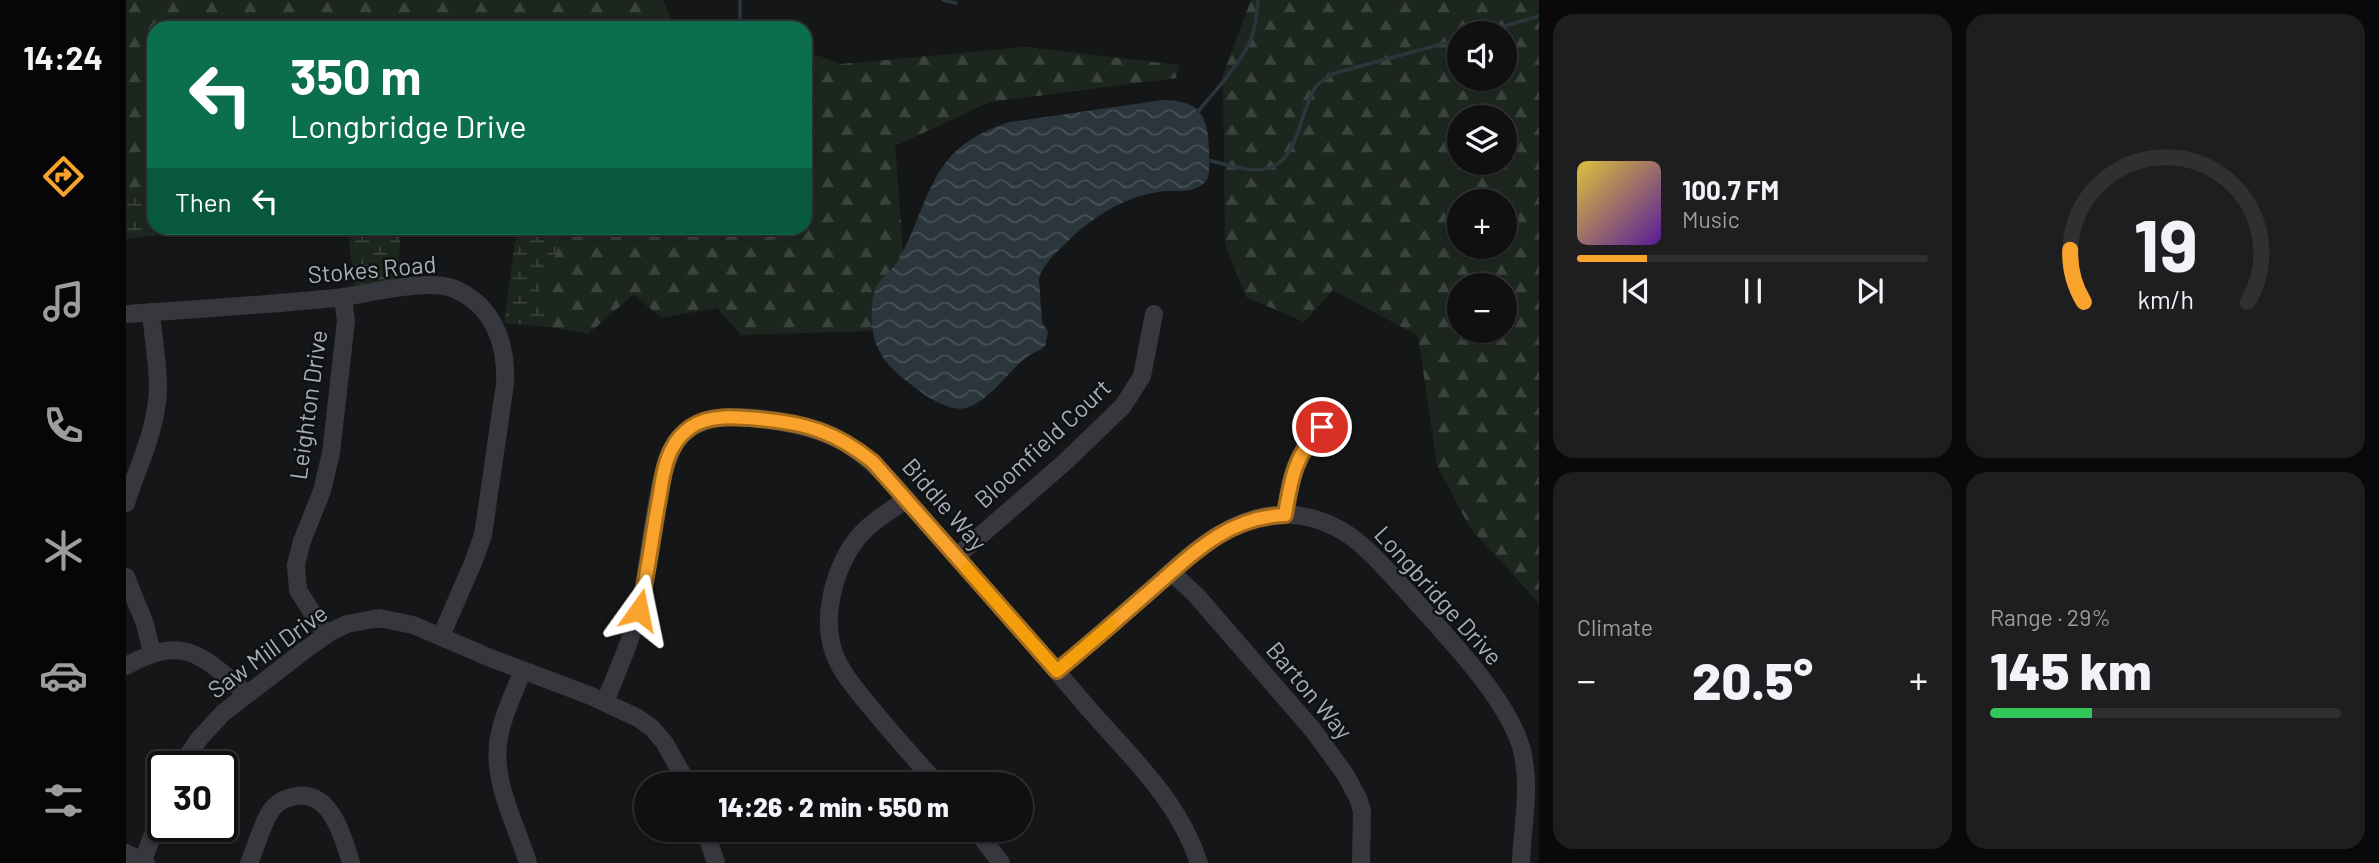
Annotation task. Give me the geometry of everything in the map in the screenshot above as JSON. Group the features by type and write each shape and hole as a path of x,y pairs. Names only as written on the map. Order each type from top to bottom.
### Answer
{"street":[{"name":"Stokes Road","path":"126,314 343,297 394,289 443,286 461,293 480,306 502,340 505,384 483,535 441,636"},
{"name":"Leighton Drive","path":"326,635 298,590 296,565 302,541 322,491 331,453 346,321 343,297"},
{"path":"126,503 149,439 157,398 151,312"},
{"name":"Bloomfield Court","path":"957,556 1076,452 1123,406 1142,376 1154,314"},
{"path":"1285,515 1290,483 1299,456 1334,414"},
{"name":"Biddle Way","path":"605,702 639,610 667,462 676,443 692,427 705,420 750,418 796,424 844,440 873,462 907,499 1164,793 1180,817 1199,863"},
{"path":"907,499 869,526 854,543 834,588 830,626 833,651 851,684 927,772"},
{"name":"Longbridge Drive","path":"1057,671 1171,572 1208,542 1233,527 1260,517 1285,515 1307,516 1321,521 1342,531 1361,545 1432,620 1500,704 1517,734 1525,767 1526,803 1521,863"},
{"name":"Barton Way","path":"1171,572 1196,595 1305,720 1345,774 1362,811 1361,863"},
{"path":"126,577 145,624 152,653"},
{"name":"Saw Mill Drive","path":"192,751 211,725 247,694 326,635 347,624 379,618 414,625 605,702"},
{"path":"126,666 152,653 170,649 193,654 203,658 247,694"},
{"path":"523,670 502,722 497,758 500,785 528,863"},
{"path":"605,702 638,718 652,729 674,756 682,772"},
{"path":"249,863 271,810 279,802 299,795 321,802 329,811 341,833 351,863"},
{"path":"139,860 147,842"},
{"path":"709,842 716,863"},
{"path":"985,842 1001,863"}],"green space":[{"path":"126,0 663,0 672,21 147,21 147,196 126,199"},
{"path":"1251,0 1539,0 1539,603 1470,528 1437,465 1418,336 1333,290 1304,322 1246,297 1225,243 1223,75"},
{"path":"1027,47 1179,65 1176,78 990,102 895,146 903,250 873,331 741,335 717,308 661,318 634,294 588,334 550,327 539,289 563,238 560,235 812,235 812,54 841,64"},
{"path":"147,196 147,235 157,235 126,239 126,199"},
{"path":"349,235 401,235 397,287 355,294"},
{"path":"516,235 560,235 563,238 539,289 550,327 504,323"}],"water":[{"path":"1163,100 1186,103 1200,112 1207,127 1208,178 1192,190 1144,195 1107,210 1053,256 1039,279 1042,322 1048,332 1045,346 1027,357 983,399 960,409 933,400 895,371 883,358 875,342 872,305 875,290 903,252 941,168 951,156 978,135 1010,122"}],"waterway":[{"path":"740,0 740,21"},
{"path":"943,0 956,3"},
{"path":"1195,115 1231,72 1249,44 1258,0"},
{"path":"1517,22 1539,16"},
{"path":"1205,159 1247,169 1264,169 1277,164 1287,155 1293,144 1318,84 1332,74 1447,43"}],"slow traffic":[{"path":"967,569 1057,671 1112,624"}],"route":[{"path":"639,610 663,478 672,449 680,437 705,420 735,417 765,419 811,427 827,433 844,440 873,462 1057,671 1208,542 1246,521 1285,515 1290,483 1299,456 1322,427"}]}
